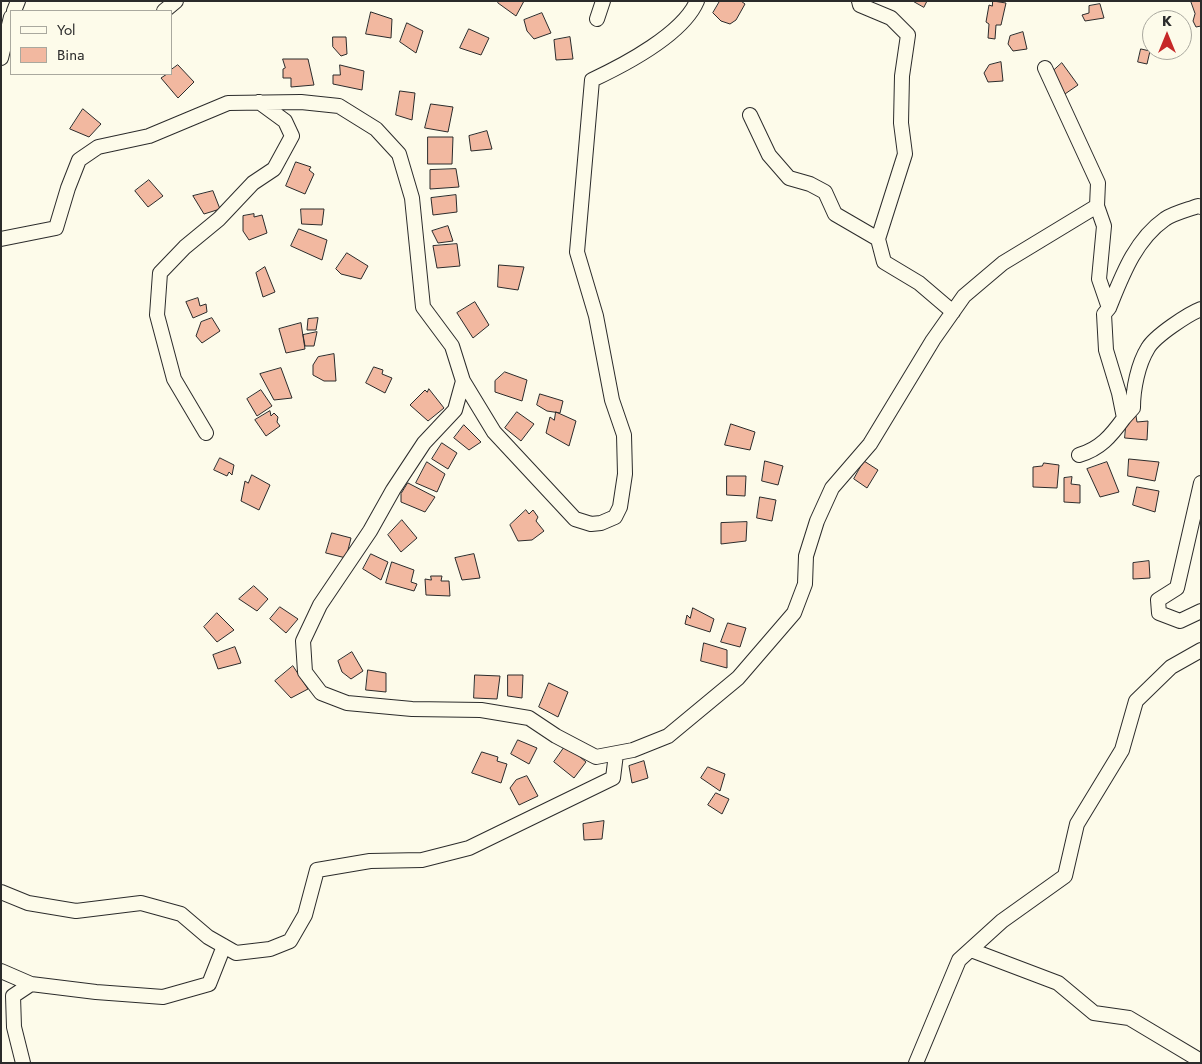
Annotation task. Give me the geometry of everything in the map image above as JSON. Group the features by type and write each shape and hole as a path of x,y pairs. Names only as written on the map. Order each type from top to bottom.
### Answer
{"street":[{"path":"165,10 176,1"},
{"path":"597,19 603,1"},
{"path":"1,239 56,228 79,160 98,147 149,136 228,103 259,102 339,106 376,130 400,154 412,198 423,307 452,346 464,381 494,432 575,519 591,524 601,523 615,517 620,508 625,474 624,435 612,400 596,316 577,252 592,80 647,52 693,12 697,1"},
{"path":"859,1 860,5 891,18 908,35 902,76 901,123 905,154 878,239 884,262 919,283 952,312"},
{"path":"1,58 10,23"},
{"path":"1045,68 1098,183 1097,206 1104,226 1099,279 1109,308"},
{"path":"206,432 174,379 157,315 160,273 185,247 219,219 253,182 274,169 292,136 285,121 259,102"},
{"path":"750,115 769,155 789,178 810,184 825,192 836,214 878,239"},
{"path":"464,381 455,410 424,443 393,490 370,531 320,605 303,641 305,672 321,693 347,703 412,708 481,710 529,718 556,736 596,758 633,750 668,736 738,678 794,613 805,584 806,556 817,521 832,488 870,444 933,340 964,296 1003,263 1097,206"},
{"path":"1124,418 1119,393 1106,350 1104,314 1109,308 1128,262 1149,232 1166,218 1198,206 1201,207"},
{"path":"1079,455 1093,451 1110,436 1133,408 1133,392 1148,346 1186,315 1201,309"},
{"path":"1201,483 1177,588 1158,600 1159,614 1180,621 1201,611"},
{"path":"916,1063 959,960 1002,921 1065,876 1078,824 1122,750 1136,701 1171,667 1201,650"},
{"path":"1,892 28,904 76,911 141,903 181,914 208,937 236,953 270,949 290,941 305,915 318,870 370,861 422,860 469,848 612,778 616,754"},
{"path":"1,971 31,984 96,992 163,996 209,984 224,946"},
{"path":"971,950 1058,983 1094,1013 1129,1018 1201,1061"},
{"path":"23,1063 14,1027 13,996 31,984"}],"building":[{"path":"499,1 524,1 516,16 498,3"},
{"path":"720,1 741,1 745,4 736,20 730,24 721,21 713,13"},
{"path":"913,1 927,1 924,7"},
{"path":"993,1 1006,3 1001,25 996,25 995,39 988,38 989,24 986,22 989,5 992,6"},
{"path":"1191,1 1201,1 1201,26 1196,27 1193,21 1195,14"},
{"path":"1100,4 1104,18 1085,21 1082,15 1089,13 1089,6"},
{"path":"371,12 392,19 391,38 366,34"},
{"path":"542,13 551,33 534,39 527,31 524,20"},
{"path":"407,23 423,31 416,53 400,42"},
{"path":"469,29 489,38 481,55 460,48"},
{"path":"1023,32 1027,49 1013,51 1008,44 1010,36"},
{"path":"333,37 346,37 347,54 341,56 333,47"},
{"path":"570,37 573,59 556,60 554,40"},
{"path":"1142,49 1142,60 1148,60 1147,64 1138,62"},
{"path":"283,59 308,59 314,85 291,87 291,78 283,78 283,69 285,68"},
{"path":"1001,62 1003,81 988,82 984,73 989,65"},
{"path":"1062,63 1078,85 1062,96 1051,73"},
{"path":"178,65 194,82 178,98 161,78 166,75 172,75 172,69"},
{"path":"340,65 364,71 362,90 333,84 333,75 340,75"},
{"path":"400,91 415,93 412,120 396,115"},
{"path":"431,104 453,107 448,132 425,128"},
{"path":"83,109 101,124 89,137 70,129"},
{"path":"487,131 492,149 471,151 469,136"},
{"path":"428,137 453,137 452,164 428,164"},
{"path":"296,162 311,167 309,170 314,174 305,194 286,186"},
{"path":"456,169 459,187 430,189 430,170"},
{"path":"149,180 163,196 148,207 135,191"},
{"path":"213,191 220,209 204,214 193,196"},
{"path":"456,195 457,212 433,215 431,198"},
{"path":"301,209 324,209 322,225 302,224"},
{"path":"254,214 254,217 262,215 267,233 249,240 243,231 243,216"},
{"path":"448,226 453,241 438,243 432,231"},
{"path":"299,229 327,240 322,260 291,246"},
{"path":"457,244 460,266 437,268 433,246"},
{"path":"347,253 368,266 361,279 341,274 336,269"},
{"path":"499,265 524,267 518,290 498,287"},
{"path":"265,267 275,292 263,297 256,273"},
{"path":"198,298 200,306 206,304 207,312 193,318 186,302"},
{"path":"475,302 489,325 473,338 457,313"},
{"path":"212,318 220,331 202,343 196,336 201,322"},
{"path":"318,318 316,330 307,330 308,319"},
{"path":"301,323 305,349 286,353 279,329"},
{"path":"317,332 314,346 305,346 303,335"},
{"path":"334,354 336,381 324,381 313,375 313,365 318,357"},
{"path":"374,367 383,370 382,374 392,378 385,393 366,383"},
{"path":"281,368 292,398 274,400 260,374"},
{"path":"505,372 527,380 522,401 495,392 495,381"},
{"path":"429,389 444,408 428,421 410,405 425,390 427,392"},
{"path":"261,390 272,406 257,416 247,399"},
{"path":"540,394 563,401 560,413 547,411 537,405"},
{"path":"270,411 271,416 274,413 278,417 277,422 280,426 266,436 255,420"},
{"path":"517,412 534,424 521,441 505,428"},
{"path":"556,412 576,421 569,446 546,433 550,417 554,420"},
{"path":"1127,416 1136,416 1137,422 1148,421 1147,440 1125,438"},
{"path":"731,424 755,432 750,450 725,445"},
{"path":"464,425 481,442 469,450 454,438"},
{"path":"442,443 457,453 448,469 432,459"},
{"path":"220,458 234,465 232,475 229,472 227,476 214,470"},
{"path":"1129,459 1159,462 1155,481 1128,476"},
{"path":"765,461 783,466 778,485 762,481"},
{"path":"864,461 878,470 867,488 854,479"},
{"path":"427,462 445,474 437,492 416,483"},
{"path":"1107,462 1119,492 1100,497 1087,469"},
{"path":"1044,463 1059,465 1057,488 1033,487 1033,467 1042,466"},
{"path":"252,475 270,485 259,510 241,501 245,481 248,483"},
{"path":"727,476 746,476 745,496 727,495"},
{"path":"1072,477 1071,484 1080,485 1080,503 1064,502 1064,478"},
{"path":"408,483 435,497 425,512 401,502 401,494"},
{"path":"1137,487 1159,491 1155,512 1133,505"},
{"path":"760,497 776,500 772,521 757,518"},
{"path":"526,510 529,514 533,510 538,517 536,521 544,531 532,540 518,541 510,525"},
{"path":"402,520 417,538 401,552 388,535"},
{"path":"747,522 746,541 721,544 721,523"},
{"path":"332,533 351,538 346,558 326,553"},
{"path":"371,554 388,562 381,580 363,569"},
{"path":"474,554 480,578 462,580 455,558"},
{"path":"1149,561 1150,578 1133,579 1133,563"},
{"path":"392,562 414,570 411,582 417,584 414,591 386,583"},
{"path":"431,576 442,576 441,581 449,581 450,596 426,595 425,579 431,580"},
{"path":"254,586 268,599 257,611 239,599"},
{"path":"280,607 298,619 286,633 270,619"},
{"path":"693,608 714,619 710,632 685,624 687,615 690,618"},
{"path":"217,613 234,630 217,642 204,627"},
{"path":"728,623 746,628 740,647 721,642"},
{"path":"704,643 727,650 727,668 701,661"},
{"path":"235,647 241,663 218,669 213,655"},
{"path":"352,652 363,671 351,679 342,672 338,661"},
{"path":"293,666 308,689 291,698 275,681"},
{"path":"368,670 386,673 386,692 366,690"},
{"path":"475,675 500,676 497,699 474,698"},
{"path":"508,675 523,675 522,698 508,696"},
{"path":"549,683 568,692 558,717 539,707"},
{"path":"518,740 537,748 529,764 511,754"},
{"path":"566,745 586,762 574,778 554,762"},
{"path":"482,752 498,757 497,761 507,764 501,783 472,773"},
{"path":"644,761 648,778 632,783 629,766"},
{"path":"708,767 725,774 720,791 701,778"},
{"path":"527,776 538,796 519,805 510,788 516,780"},
{"path":"716,793 729,799 722,814 708,805"},
{"path":"604,821 602,839 584,840 583,824"}]}
